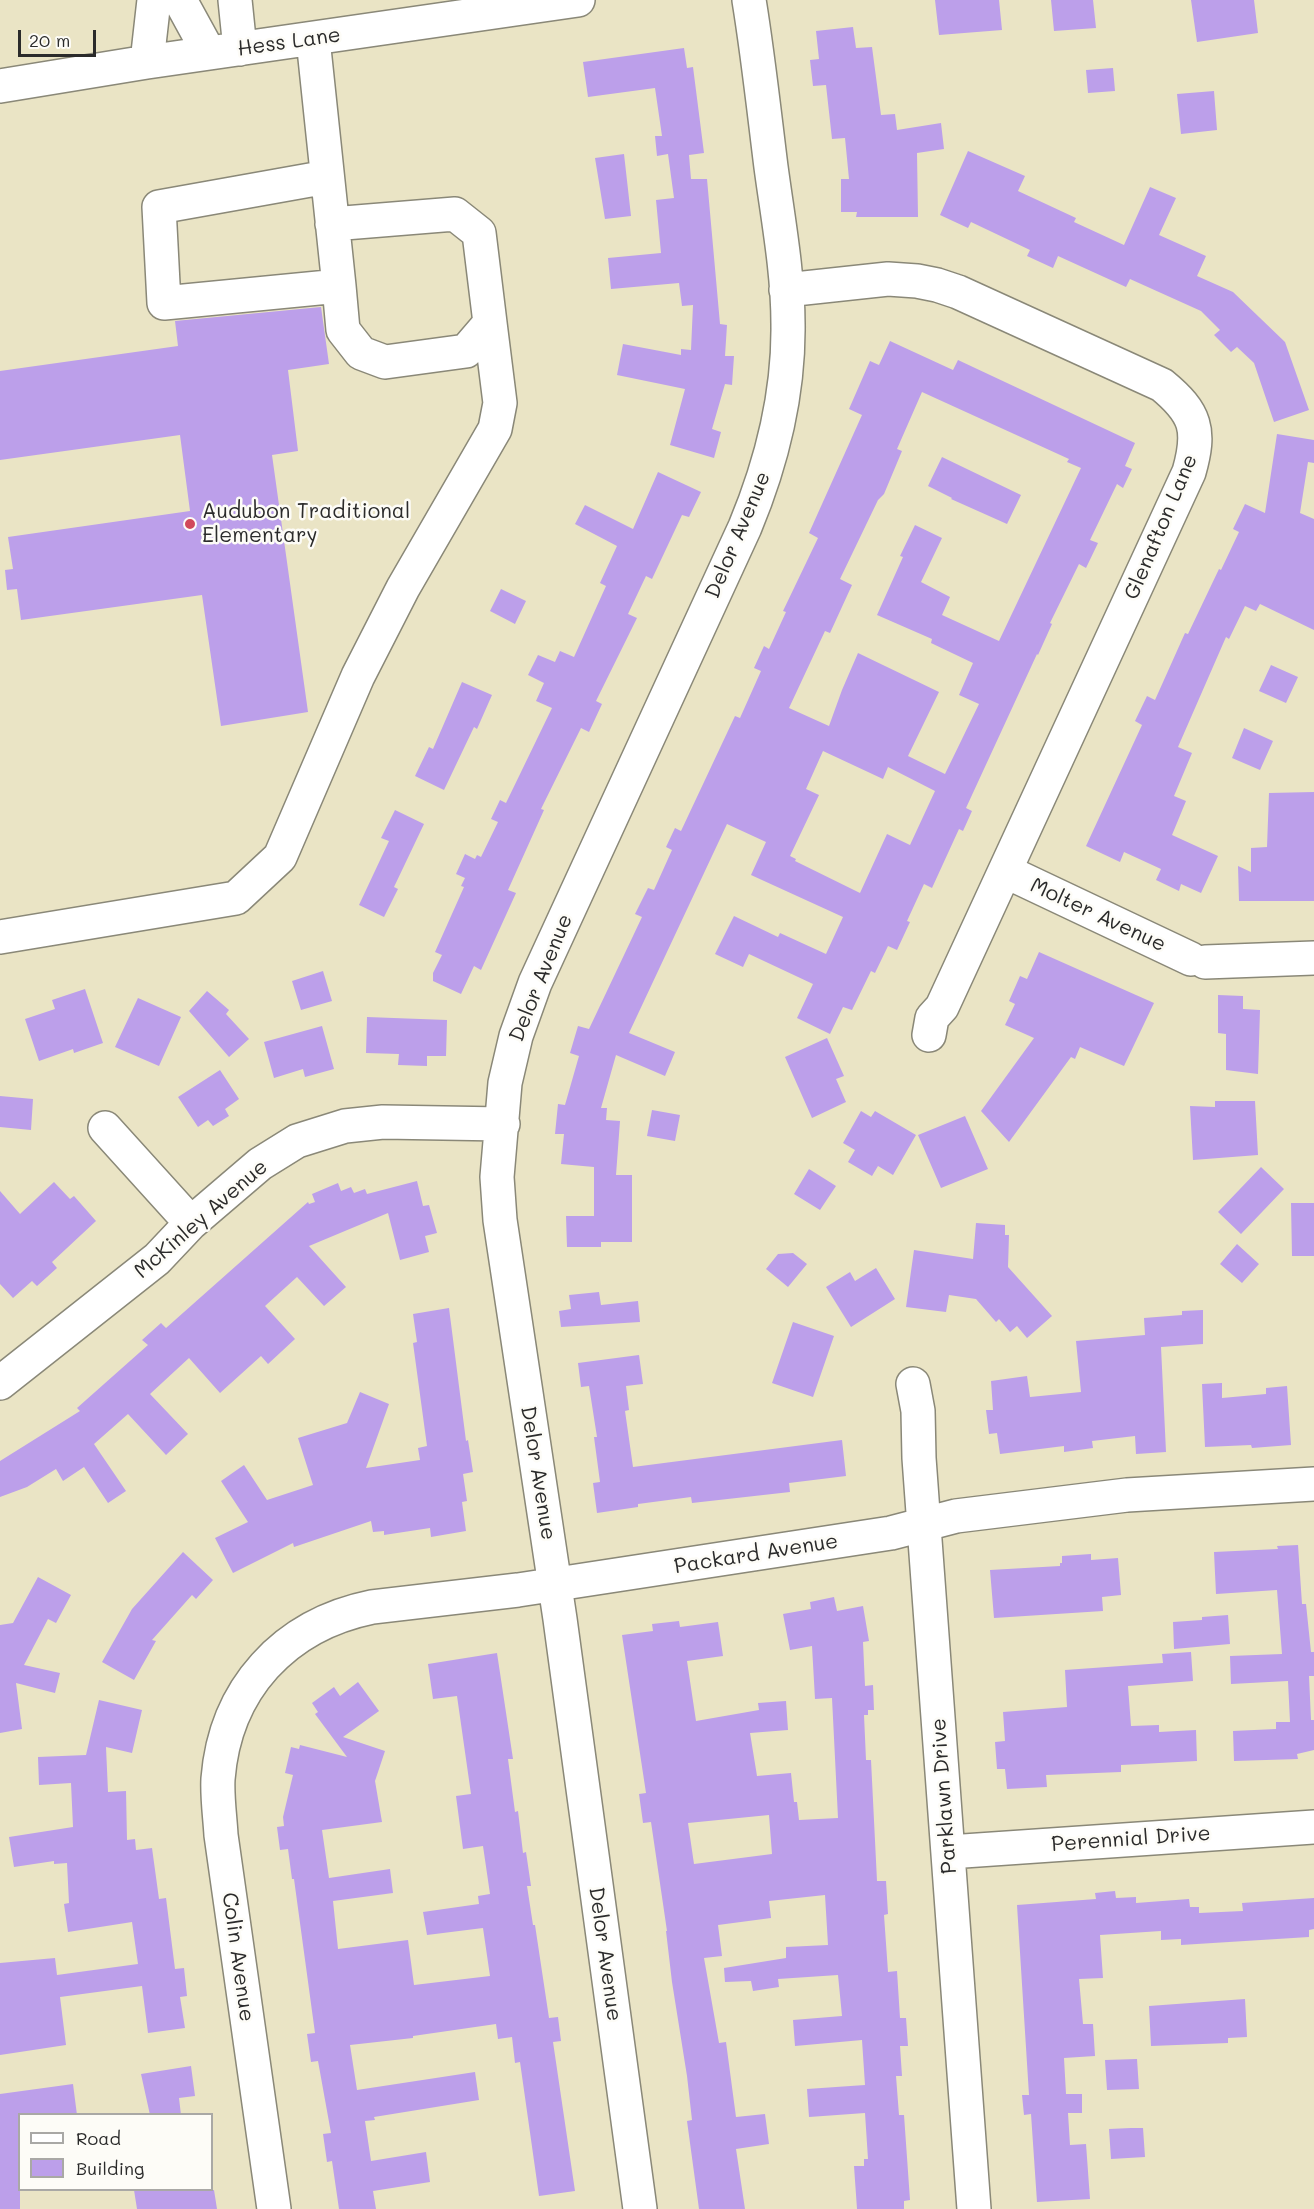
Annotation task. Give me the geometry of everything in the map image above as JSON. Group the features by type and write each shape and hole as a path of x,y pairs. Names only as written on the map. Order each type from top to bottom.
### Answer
{"street":[{"path":"147,62 154,0"},
{"path":"180,0 225,51"},
{"path":"225,51 235,0"},
{"name":"Hess Lane","path":"0,86 147,62 578,0"},
{"name":"Delor Avenue","path":"640,2209 554,1584 500,1220 497,1177 505,1083 516,1036 535,983 762,487 779,427 787,370 786,290 749,0"},
{"path":"313,39 343,330 361,353 385,362 466,351 490,323"},
{"path":"327,177 159,207 164,303 339,286"},
{"path":"0,937 236,898 280,857 358,676 403,588 495,429 500,403 479,233 455,214 332,224"},
{"name":"Glenafton Lane","path":"786,290 888,279 916,281 958,292 1162,385 1178,398 1196,433 1196,447 1189,472 942,1007 932,1018 929,1035"},
{"name":"Molter Avenue","path":"1005,871 1198,961 1314,958"},
{"name":"McKinley Avenue","path":"0,1383 157,1259 191,1223 260,1164 297,1141 345,1126 383,1122 503,1124"},
{"path":"105,1128 191,1223"},
{"name":"Parklawn Drive","path":"913,1384 918,1411 924,1524 974,2209"},
{"name":"Packard Avenue","path":"237,1707 266,1664 302,1633 349,1612 372,1607 554,1584 891,1533 956,1516 1127,1495 1314,1484"},
{"name":"Colin Avenue","path":"237,1707 225,1739 219,1773 221,1835 274,2209"},
{"name":"Perennial Drive","path":"949,1852 1314,1827"}],"building":[{"path":"935,0 999,0 1002,30 939,35"},
{"path":"1051,0 1093,0 1096,28 1054,31"},
{"path":"1191,0 1254,0 1258,33 1197,42"},
{"path":"853,27 856,48 872,47 881,115 895,114 897,130 941,123 944,149 917,153 918,217 856,217 857,212 841,212 841,179 849,179 845,138 832,139 826,85 813,86 810,60 819,59 816,31"},
{"path":"684,48 687,68 693,67 704,153 689,155 691,179 707,179 720,324 727,325 725,356 734,356 732,385 725,384 712,429 721,432 714,458 670,445 685,389 617,375 623,344 681,355 681,349 691,350 693,305 682,306 679,283 611,289 608,258 661,253 656,200 674,198 668,154 657,156 655,136 662,136 655,88 588,97 583,62"},
{"path":"1113,68 1115,91 1088,93 1086,70"},
{"path":"1214,91 1217,130 1181,134 1177,94"},
{"path":"968,151 1025,176 1018,191 1076,218 1074,222 1124,245 1150,187 1176,198 1159,235 1206,256 1197,276 1233,292 1285,342 1309,410 1274,422 1254,363 1237,347 1231,352 1214,335 1220,330 1201,311 1130,279 1126,287 1058,256 1053,268 1027,256 1030,250 971,222 968,228 940,215"},
{"path":"624,154 631,216 605,219 595,158"},
{"name":"Audubon Traditional Elementary","path":"321,307 329,364 288,370 298,451 272,455 308,712 221,726 202,595 21,620 17,589 7,590 5,570 13,569 8,537 190,511 180,435 0,460 0,371 178,346 175,321"},
{"path":"890,341 953,370 958,360 1135,443 1125,466 1132,469 1123,488 1117,484 1090,540 1098,543 1086,568 1079,564 1050,623 1052,624 1038,655 966,808 972,811 963,831 959,829 932,888 924,884 897,950 888,946 875,973 871,971 852,1010 843,1007 830,1034 797,1018 813,984 749,954 743,967 715,954 734,916 778,937 780,933 826,954 843,917 751,875 766,842 727,824 629,1033 675,1052 665,1076 616,1055 601,1108 607,1108 606,1120 620,1121 616,1175 632,1175 632,1242 601,1242 601,1247 567,1247 566,1216 594,1216 594,1167 561,1164 564,1134 555,1134 558,1104 565,1105 579,1056 570,1053 578,1026 589,1029 642,917 635,914 648,888 654,890 672,850 666,847 675,828 681,831 735,716 740,718 761,671 754,668 764,646 769,649 786,612 783,611 818,538 809,533 862,415 849,409 870,361 879,365","holes":["922,392 1069,459 1067,462 1081,468 999,641 942,615 950,597 921,582 942,538 915,525 900,556 903,557 877,615 932,639 931,643 973,663 959,695 979,704 945,774 908,756 939,692 858,653 829,726 789,708 825,631 830,633 852,585 840,579 878,500 884,494 902,451 897,449","823,751 883,779 888,767 935,791 910,845 887,834 860,893 795,861 796,859 790,856 819,795 806,789"]},
{"path":"1277,434 1314,440 1314,463 1308,462 1300,513 1314,519 1314,630 1260,604 1256,611 1245,606 1229,639 1226,637 1178,747 1192,753 1174,796 1186,801 1172,835 1218,856 1201,893 1181,884 1179,891 1156,880 1161,869 1124,852 1120,862 1086,846 1142,725 1135,721 1147,696 1155,700 1185,633 1188,634 1219,569 1221,570 1239,532 1233,529 1245,504 1265,513"},
{"path":"942,457 1021,495 1007,524 928,486"},
{"path":"658,472 701,492 689,517 682,515 652,579 646,576 628,614 637,618 596,701 602,704 589,732 581,728 541,809 544,810 508,890 516,893 481,970 474,966 461,994 433,981 433,973 442,955 435,952 464,887 461,886 465,878 456,874 465,854 475,859 477,855 481,857 498,822 491,819 500,800 506,803 552,708 536,701 544,683 528,675 538,655 555,662 560,651 574,657 606,586 600,583 617,546 575,524 585,505 633,529"},
{"path":"501,589 526,601 515,624 490,611"},
{"path":"1271,665 1298,677 1286,703 1259,691"},
{"path":"462,682 492,695 477,729 474,727 444,790 415,776 429,747 433,749"},
{"path":"1244,728 1273,741 1260,770 1232,758"},
{"path":"1314,792 1314,901 1239,901 1238,866 1251,872 1251,848 1267,847 1269,793"},
{"path":"395,810 424,824 394,887 398,889 384,917 359,905 389,841 381,838"},
{"path":"1039,952 1154,1003 1124,1066 1080,1047 1075,1059 1071,1057 1009,1142 981,1111 1034,1038 1005,1025 1015,1004 1009,1001 1020,976 1027,979"},
{"path":"323,971 332,1001 301,1010 292,981"},
{"path":"85,989 103,1043 74,1053 73,1049 39,1061 25,1019 55,1009 52,1000"},
{"path":"207,991 229,1010 226,1014 249,1039 229,1057 189,1011"},
{"path":"1218,995 1243,996 1243,1009 1260,1010 1258,1074 1226,1070 1226,1034 1218,1033"},
{"path":"138,998 181,1017 159,1066 115,1047"},
{"path":"367,1017 447,1020 446,1056 427,1056 427,1066 398,1065 399,1054 366,1053"},
{"path":"322,1026 334,1069 305,1077 303,1069 274,1078 264,1042"},
{"path":"827,1038 844,1076 836,1079 846,1102 812,1118 785,1057"},
{"path":"220,1070 239,1099 225,1109 229,1116 213,1126 208,1120 198,1127 178,1097"},
{"path":"0,1096 33,1099 31,1130 0,1127"},
{"path":"1215,1101 1255,1101 1258,1155 1193,1160 1190,1106 1215,1107"},
{"path":"652,1110 680,1115 675,1141 647,1136"},
{"path":"861,1111 871,1117 875,1111 916,1135 893,1175 878,1166 872,1176 848,1162 855,1150 843,1143"},
{"path":"965,1116 988,1169 941,1188 918,1135"},
{"path":"1261,1167 1284,1189 1241,1234 1218,1212"},
{"path":"809,1169 836,1186 820,1210 794,1194"},
{"path":"417,1181 423,1206 429,1205 437,1233 425,1236 429,1252 400,1260 388,1213 309,1246 346,1287 324,1306 297,1277 265,1306 295,1339 268,1364 261,1356 220,1393 189,1358 150,1394 188,1434 166,1455 128,1414 94,1444 126,1491 108,1503 84,1467 63,1481 56,1469 27,1487 0,1497 0,1461 80,1411 77,1408 148,1345 142,1340 161,1323 166,1328 308,1202 309,1204 315,1202 312,1194 338,1183 341,1191 351,1187 354,1193 365,1189 367,1194"},
{"path":"54,1182 70,1199 74,1196 96,1221 52,1262 57,1268 37,1286 32,1281 13,1298 0,1284 0,1191 20,1214"},
{"path":"1291,1203 1314,1203 1314,1256 1292,1256"},
{"path":"976,1223 1005,1225 1005,1235 1009,1235 1008,1267 1052,1316 1027,1338 1017,1326 1010,1332 999,1319 996,1322 976,1299 949,1295 946,1312 906,1307 914,1250 973,1259"},
{"path":"1237,1244 1259,1264 1242,1283 1220,1264"},
{"path":"793,1253 807,1264 788,1287 766,1269 778,1254"},
{"path":"876,1268 895,1299 851,1327 826,1287 850,1272 855,1281"},
{"path":"599,1292 601,1305 638,1301 640,1322 561,1327 559,1311 571,1309 569,1295"},
{"path":"449,1308 466,1441 468,1440 473,1472 463,1474 467,1501 462,1502 466,1531 431,1537 430,1528 384,1535 384,1531 373,1532 371,1521 294,1547 293,1543 233,1573 215,1538 248,1522 221,1481 244,1465 267,1500 313,1485 298,1438 347,1423 360,1392 389,1404 366,1468 420,1460 418,1448 427,1446 413,1343 417,1342 413,1314"},
{"path":"1203,1310 1203,1344 1161,1347 1166,1452 1136,1454 1135,1436 1092,1441 1093,1448 1064,1452 1064,1446 1000,1454 997,1433 989,1434 986,1410 993,1410 991,1381 1027,1376 1030,1397 1081,1392 1076,1341 1145,1335 1144,1318 1182,1315 1182,1311"},
{"path":"793,1322 834,1336 813,1397 772,1383"},
{"path":"639,1355 643,1384 626,1386 629,1410 625,1411 633,1467 842,1440 846,1476 789,1483 790,1492 692,1503 691,1497 638,1504 638,1507 597,1513 593,1483 600,1482 594,1437 597,1437 589,1386 581,1387 578,1363"},
{"path":"1222,1383 1222,1398 1266,1394 1266,1388 1287,1386 1291,1445 1252,1448 1251,1445 1205,1447 1202,1384"},
{"path":"1298,1545 1302,1604 1306,1604 1311,1652 1314,1652 1314,1676 1309,1676 1311,1720 1314,1720 1314,1750 1297,1754 1298,1759 1234,1761 1233,1731 1276,1729 1276,1722 1290,1722 1288,1681 1231,1684 1230,1656 1282,1654 1277,1590 1216,1594 1214,1552 1278,1549 1277,1546"},
{"path":"183,1552 213,1580 196,1599 192,1595 152,1640 156,1641 134,1680 102,1662 132,1609"},
{"path":"1091,1554 1091,1560 1118,1558 1121,1595 1102,1597 1103,1611 994,1618 990,1570 1060,1566 1062,1556"},
{"path":"38,1577 71,1595 56,1623 48,1619 24,1665 60,1673 55,1693 16,1683 22,1729 0,1733 0,1625 13,1623"},
{"path":"834,1597 837,1611 863,1606 869,1641 863,1642 865,1686 873,1685 874,1710 868,1710 868,1715 864,1715 866,1760 871,1760 877,1881 886,1881 888,1914 884,1915 888,1972 897,1971 900,2018 906,2018 908,2046 900,2046 902,2076 896,2076 899,2115 904,2115 910,2200 904,2201 904,2209 857,2209 854,2166 864,2166 864,2159 868,2159 865,2113 809,2117 807,2089 865,2085 862,2040 795,2046 793,2020 842,2016 838,1975 778,1979 779,1987 753,1991 751,1981 725,1982 724,1968 786,1958 786,1947 828,1945 825,1895 769,1901 771,1918 718,1925 722,1956 704,1958 719,2043 726,2042 736,2117 765,2114 769,2144 736,2149 745,2209 699,2209 687,2121 692,2120 687,2076 651,1822 643,1823 639,1794 646,1793 622,1635 653,1631 652,1624 679,1621 680,1627 718,1622 723,1656 687,1661 696,1721 759,1710 758,1703 786,1701 788,1730 750,1733 757,1776 791,1773 794,1802 797,1802 799,1820 838,1818 832,1698 815,1699 812,1646 790,1650 783,1614 811,1609 810,1602","holes":["769,1815 772,1854 694,1864 688,1823"]},
{"path":"1228,1615 1230,1644 1174,1649 1173,1622"},
{"path":"1191,1652 1193,1681 1128,1686 1131,1726 1159,1725 1159,1732 1196,1730 1197,1761 1121,1765 1121,1772 1046,1775 1047,1787 1007,1789 1005,1769 997,1769 995,1742 1005,1741 1003,1712 1067,1707 1065,1670 1163,1663 1162,1654"},
{"path":"497,1653 513,1759 508,1759 515,1812 518,1811 523,1853 526,1852 531,1886 527,1886 533,1925 535,1925 549,2018 558,2017 561,2041 553,2042 575,2191 539,2196 520,2062 515,2063 512,2037 498,2039 496,2024 413,2036 413,2038 350,2045 357,2090 475,2072 479,2100 374,2117 375,2120 365,2121 371,2161 426,2152 430,2182 373,2191 376,2209 339,2209 332,2161 327,2162 323,2134 331,2133 318,2061 311,2062 307,2034 315,2033 294,1879 292,1879 288,1849 280,1850 277,1827 284,1826 283,1817 293,1775 285,1773 291,1747 299,1749 300,1745 347,1757 315,1714 318,1712 312,1703 334,1687 340,1696 358,1682 379,1711 343,1737 385,1751 375,1781 382,1822 322,1830 329,1878 390,1869 393,1893 333,1901 338,1949 408,1940 414,1985 490,1976 483,1928 427,1935 423,1912 479,1904 478,1896 490,1894 483,1846 463,1849 456,1796 471,1794 457,1696 433,1699 428,1664"},
{"path":"99,1700 142,1710 132,1753 106,1747 108,1792 126,1791 127,1840 135,1839 136,1850 152,1848 159,1899 166,1898 175,1969 184,1968 187,1996 180,1997 185,2028 148,2033 142,1986 60,1997 66,2045 0,2055 0,1963 55,1958 57,1975 138,1964 132,1922 68,1932 64,1904 69,1903 67,1863 54,1864 54,1861 14,1867 9,1837 73,1827 71,1783 39,1785 38,1757 86,1755"},
{"path":"1115,1891 1116,1898 1136,1897 1136,1903 1189,1899 1190,1907 1199,1907 1199,1913 1243,1911 1242,1903 1314,1898 1314,1929 1309,1930 1309,1937 1181,1945 1181,1939 1161,1940 1161,1931 1100,1935 1103,1978 1079,1979 1083,2024 1093,2024 1095,2056 1064,2058 1066,2094 1082,2094 1082,2113 1068,2113 1070,2145 1086,2144 1090,2199 1037,2202 1031,2114 1024,2115 1022,2095 1029,2095 1017,1905 1096,1899 1095,1893"},
{"path":"1245,1999 1247,2037 1228,2038 1228,2043 1151,2046 1149,2006"},
{"path":"1137,2059 1139,2089 1107,2090 1105,2060"},
{"path":"191,2066 195,2096 179,2098 181,2113 150,2113 141,2074"},
{"path":"73,2084 77,2113 18,2113 20,2209 0,2209 0,2094"},
{"path":"1143,2128 1145,2157 1111,2159 1109,2129"},
{"path":"214,2190 217,2209 137,2209 134,2191"}],"place":[{"name":"Audubon Traditional Elementary","path":"190,524"}]}
